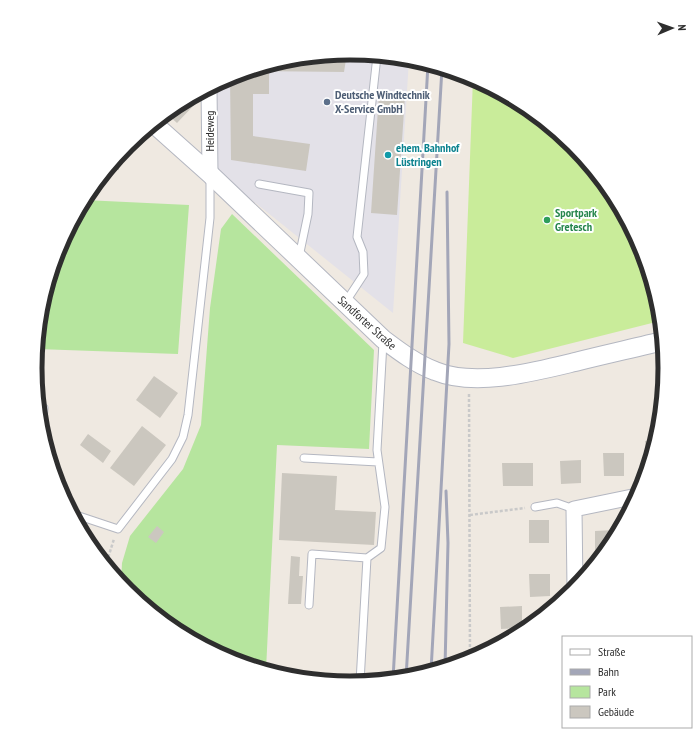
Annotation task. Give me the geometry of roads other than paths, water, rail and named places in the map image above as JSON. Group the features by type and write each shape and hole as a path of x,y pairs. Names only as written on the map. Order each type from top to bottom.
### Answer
{"street":[{"name":"Heideweg","path":"209,94 210,174"},
{"name":"Sandforter Straße","path":"158,128 210,174 383,340 410,359 436,372 468,377 501,377 533,372 656,342"},
{"path":"575,579 574,509 629,498"}],"lane":[{"path":"345,303 364,274 363,252 357,237 376,62"},
{"path":"80,516 118,529 172,459 183,437 188,415 210,218 210,174"},
{"path":"259,184 309,193 308,214 299,259"},
{"path":"309,605 312,554 367,558 381,548 385,507 377,450 383,340"},
{"path":"304,458 378,462"},
{"path":"535,506 557,503 574,509"},
{"path":"360,675 367,558"}],"railway":[{"path":"393,672 428,70"},
{"path":"406,671 442,74"},
{"path":"431,666 449,344 447,192"},
{"path":"445,661 448,543 446,491"}],"place":[{"name":"Deutsche Windtechnik X-Service GmbH","path":"327,102"},
{"name":"ehem. Bahnhof Lüstringen","path":"388,155"},
{"name":"Sportpark Gretesch","path":"547,220"}]}
